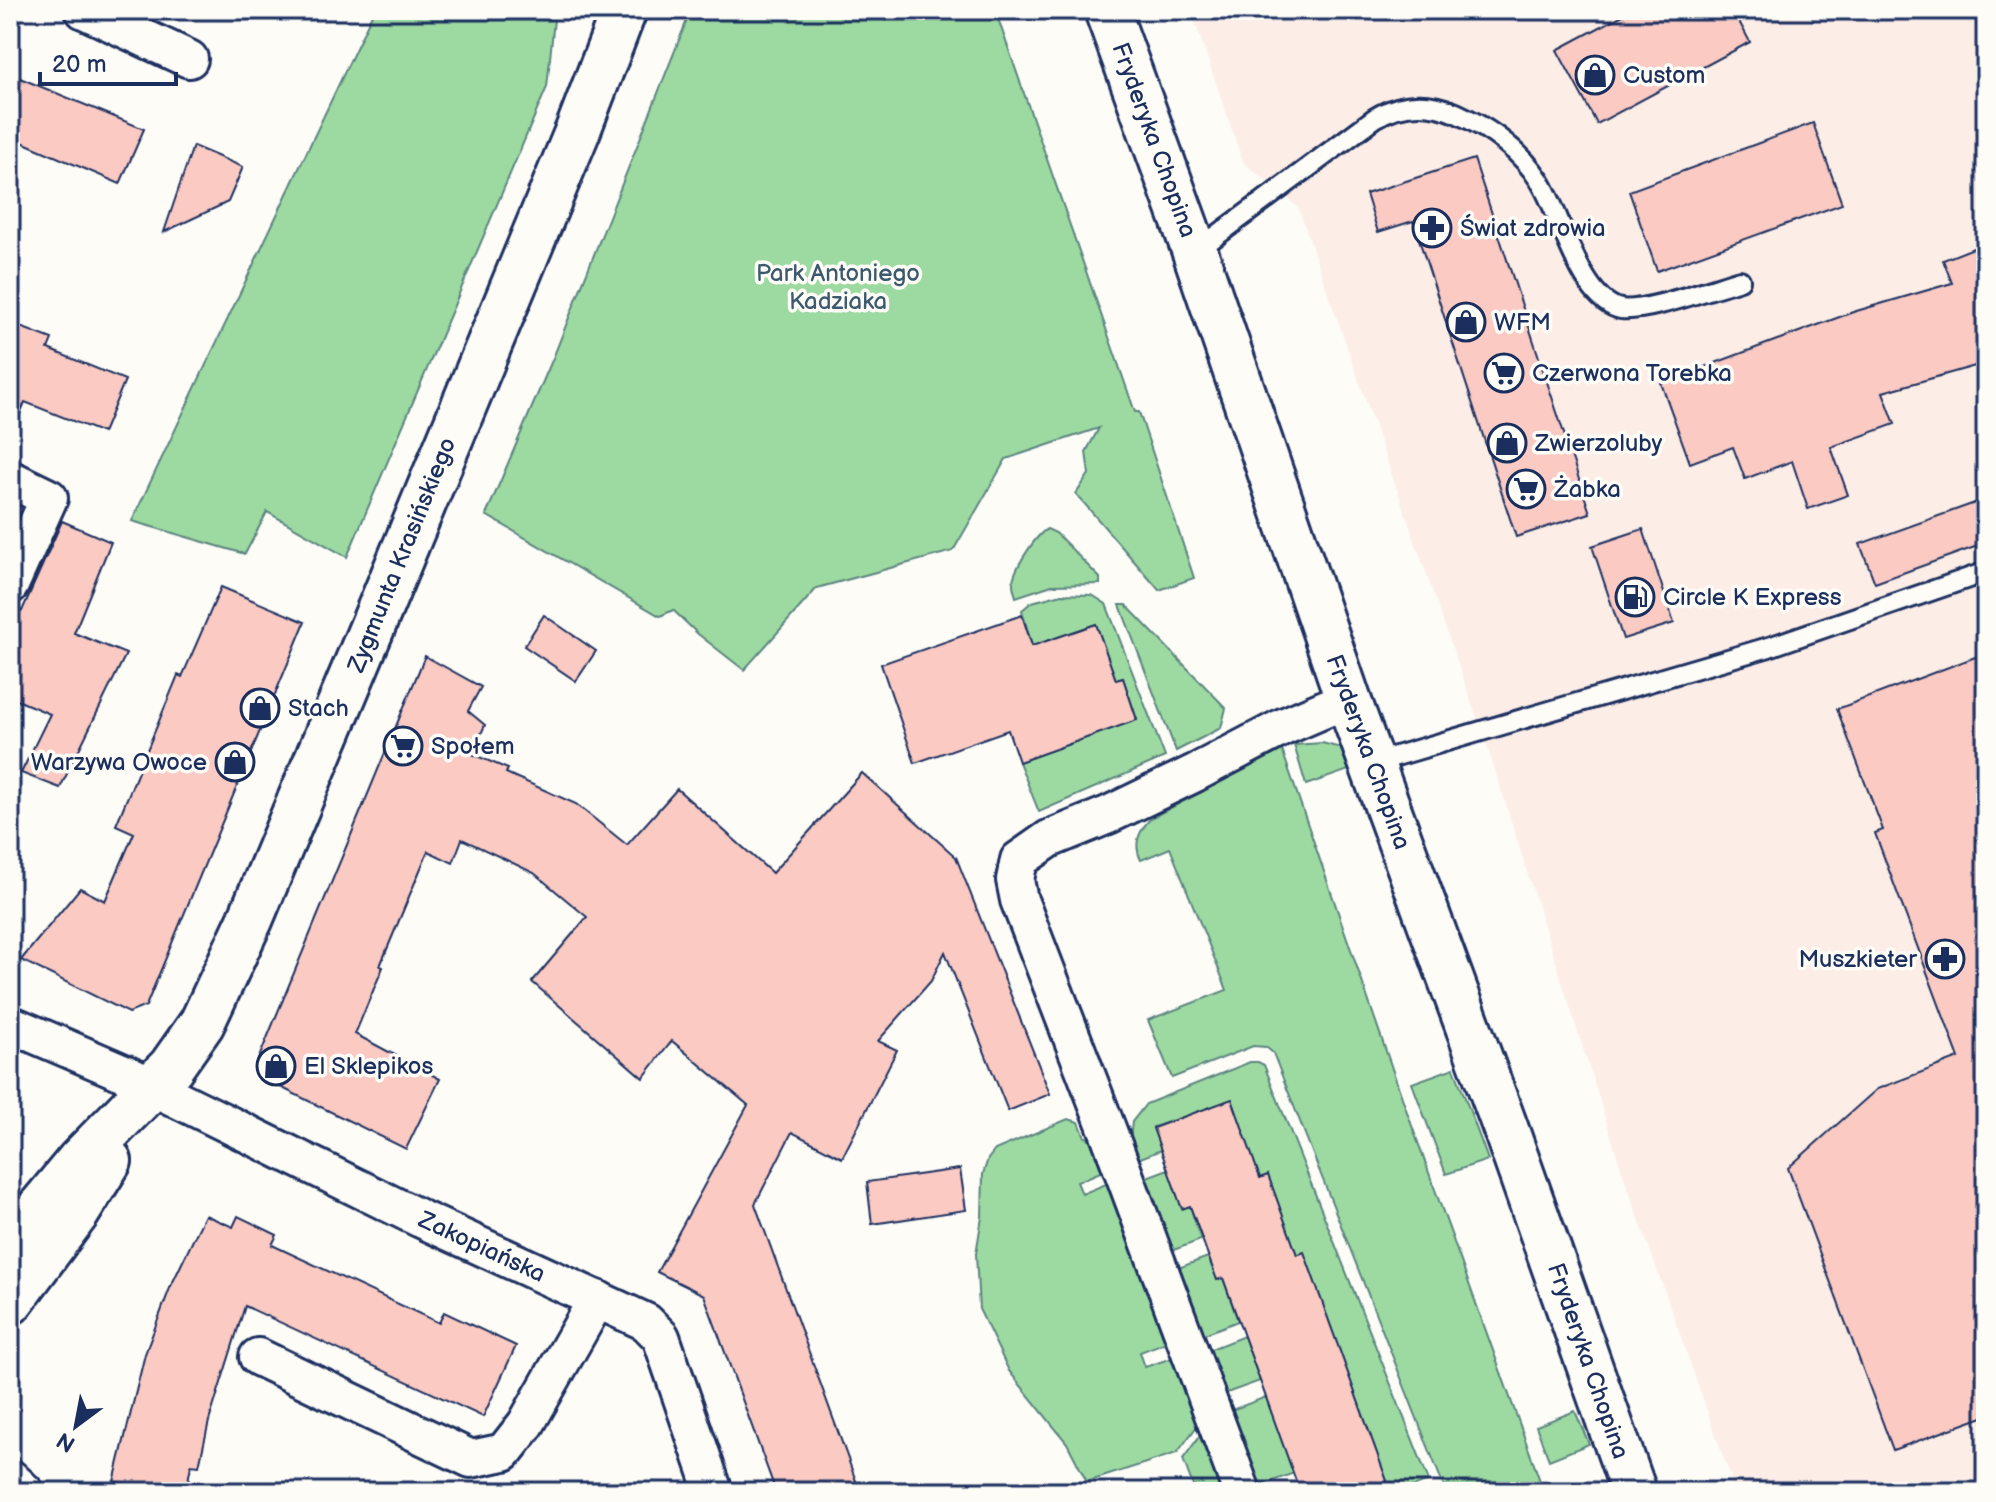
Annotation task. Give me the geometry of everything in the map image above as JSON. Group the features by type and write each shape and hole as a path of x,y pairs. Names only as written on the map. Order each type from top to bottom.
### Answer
{"street":[{"path":"84,10 189,59"},
{"name":"Zygmunta Krasińskiego","path":"10,1244 79,1161 153,1087 183,1052 202,1023 250,920 578,130 624,10"},
{"name":"Fryderyka Chopina","path":"1107,10 1195,252 1348,699 1505,1127 1634,1492"},
{"path":"10,479 49,498 10,585"},
{"path":"1242,1492 1019,900 1015,880 1019,860 1049,839 1108,815 1283,727 1348,699"},
{"name":"Zakopiańska","path":"10,1024 153,1087 421,1219 646,1322 661,1337 714,1492"},
{"name":"Zygmunta Krasińskiego","path":"10,1302 100,1177 153,1087"},
{"path":"258,1357 471,1459 504,1452 526,1424 597,1299"},
{"path":"10,1478 25,1492"}],"lane":[{"path":"1195,252 1375,118 1405,105 1428,104 1476,122 1521,157 1552,202 1591,287 1612,307 1634,311 1740,280"},
{"path":"1372,763 1769,647 1986,572"}],"shaded area":[{"path":"1191,10 1986,10 1986,1492 1736,1492 1623,1174 1491,758 1298,207 1243,162"}],"green space":[{"path":"374,10 555,10 547,87 347,557 267,512 245,554 132,521"},
{"name":"Park Antoniego Kadziaka","path":"691,10 995,10 1135,412 1139,412 1194,578 1159,590 1076,494 1089,474 1086,452 1099,428 1006,459 953,551 817,588 744,670 673,610 660,616 486,515 553,358"},
{"path":"1047,529 1056,533 1100,578 1100,584 1052,585 1016,597 1013,584 1020,562"},
{"path":"1062,594 1092,595 1106,604 1165,757 1039,812 1019,762 1137,720 1123,678 1116,680 1096,624 1032,646 1022,610 1032,602"},
{"path":"1120,605 1126,605 1226,708 1221,728 1176,751"},
{"path":"1322,743 1341,748 1349,770 1306,785 1294,745"},
{"path":"1282,750 1407,1112 1544,1492 1446,1492 1273,1053 1266,1047 1253,1046 1172,1078 1148,1020 1227,990 1170,848 1141,860 1137,843 1140,833 1151,818"},
{"path":"1250,1062 1264,1065 1429,1481 1399,1492 1378,1492 1389,1487 1304,1253 1297,1255 1268,1175 1260,1178 1232,1100 1153,1127 1161,1150 1138,1159 1131,1139 1132,1122 1146,1104"},
{"path":"1454,1068 1488,1160 1446,1174 1412,1083"},
{"path":"1068,1119 1079,1122 1085,1137 1094,1139 1112,1167 1077,1182 1082,1194 1118,1179 1174,1339 1140,1352 1145,1367 1181,1355 1203,1418 1177,1453 1087,1482 1067,1443 1009,1371 979,1309 976,1254 982,1217 983,1174 988,1159 995,1150"},
{"path":"1168,1169 1182,1208 1190,1206 1201,1240 1171,1251 1144,1178"},
{"path":"1208,1257 1217,1279 1223,1278 1238,1321 1202,1335 1178,1268"},
{"path":"1244,1336 1260,1381 1224,1394 1208,1350"},
{"path":"1266,1397 1294,1473 1257,1487 1229,1411"},
{"path":"1575,1411 1589,1444 1549,1460 1536,1426"},
{"path":"1207,1426 1230,1492 1215,1492 1193,1486 1183,1459"}],"building":[{"path":"1632,10 1733,10 1750,42 1597,124 1557,50"},
{"path":"10,74 144,129 120,184 10,137"},
{"path":"1813,123 1842,204 1657,271 1629,191"},
{"path":"193,146 243,167 228,202 164,232"},
{"name":"Czerwona Torebka","path":"1474,159 1590,513 1516,537 1413,221 1378,232 1366,194"},
{"path":"1986,243 1986,363 1883,392 1895,424 1831,447 1848,495 1808,509 1792,461 1745,479 1733,447 1690,463 1661,383 1853,312 1952,283 1943,260"},
{"path":"10,323 52,339 48,349 125,380 103,433 25,402 10,437"},
{"path":"1986,499 1986,543 1875,583 1860,544"},
{"path":"62,521 111,542 74,633 126,654 60,788 21,773 50,714 10,697 10,606 22,611"},
{"path":"1643,529 1674,623 1623,639 1592,546"},
{"path":"221,587 305,622 146,1006 129,1013 21,960 80,888 105,901 134,833 116,825 178,675 182,677"},
{"path":"544,615 596,651 576,681 524,646"},
{"path":"1022,615 1032,646 1096,624 1116,680 1123,678 1137,720 1019,762 1008,730 915,763 881,664"},
{"path":"1986,653 1986,1416 1893,1450 1788,1168 1877,1089 1959,1058 1875,833 1883,830 1837,709"},
{"path":"425,656 481,687 468,711 485,725 472,754 576,804 627,845 677,789 772,873 862,773 956,857 1050,1094 1008,1111 945,952 931,981 878,1041 897,1050 842,1158 792,1132 755,1204 860,1492 776,1492 704,1295 657,1272 748,1105 672,1041 643,1078 532,982 587,917 534,873 462,839 453,863 428,851 355,1034 440,1079 406,1149 264,1079 258,1060"},
{"path":"1232,1099 1260,1178 1268,1175 1297,1255 1304,1252 1391,1492 1300,1492 1223,1278 1217,1280 1190,1206 1182,1209 1153,1128"},
{"path":"960,1169 966,1210 872,1224 867,1182"},
{"path":"205,1215 233,1227 238,1216 277,1235 272,1245 439,1323 444,1312 516,1346 483,1417 245,1306 209,1421 199,1466 191,1465 186,1492 114,1482 145,1354 170,1288"}],"railway":[{"path":"1966,10 1986,32"}],"place":[{"name":"Custom","path":"1595,75"},
{"name":"Świat zdrowia","path":"1432,228"},
{"name":"WFM","path":"1466,322"},
{"name":"Czerwona Torebka","path":"1504,373"},
{"name":"Zwierzoluby","path":"1507,443"},
{"name":"Żabka","path":"1526,489"},
{"name":"Circle K Express","path":"1635,597"},
{"name":"Stach","path":"260,708"},
{"name":"Społem","path":"403,746"},
{"name":"Warzywa Owoce","path":"235,762"},
{"name":"Muszkieter","path":"1945,959"},
{"name":"El Sklepikos","path":"276,1066"}]}
